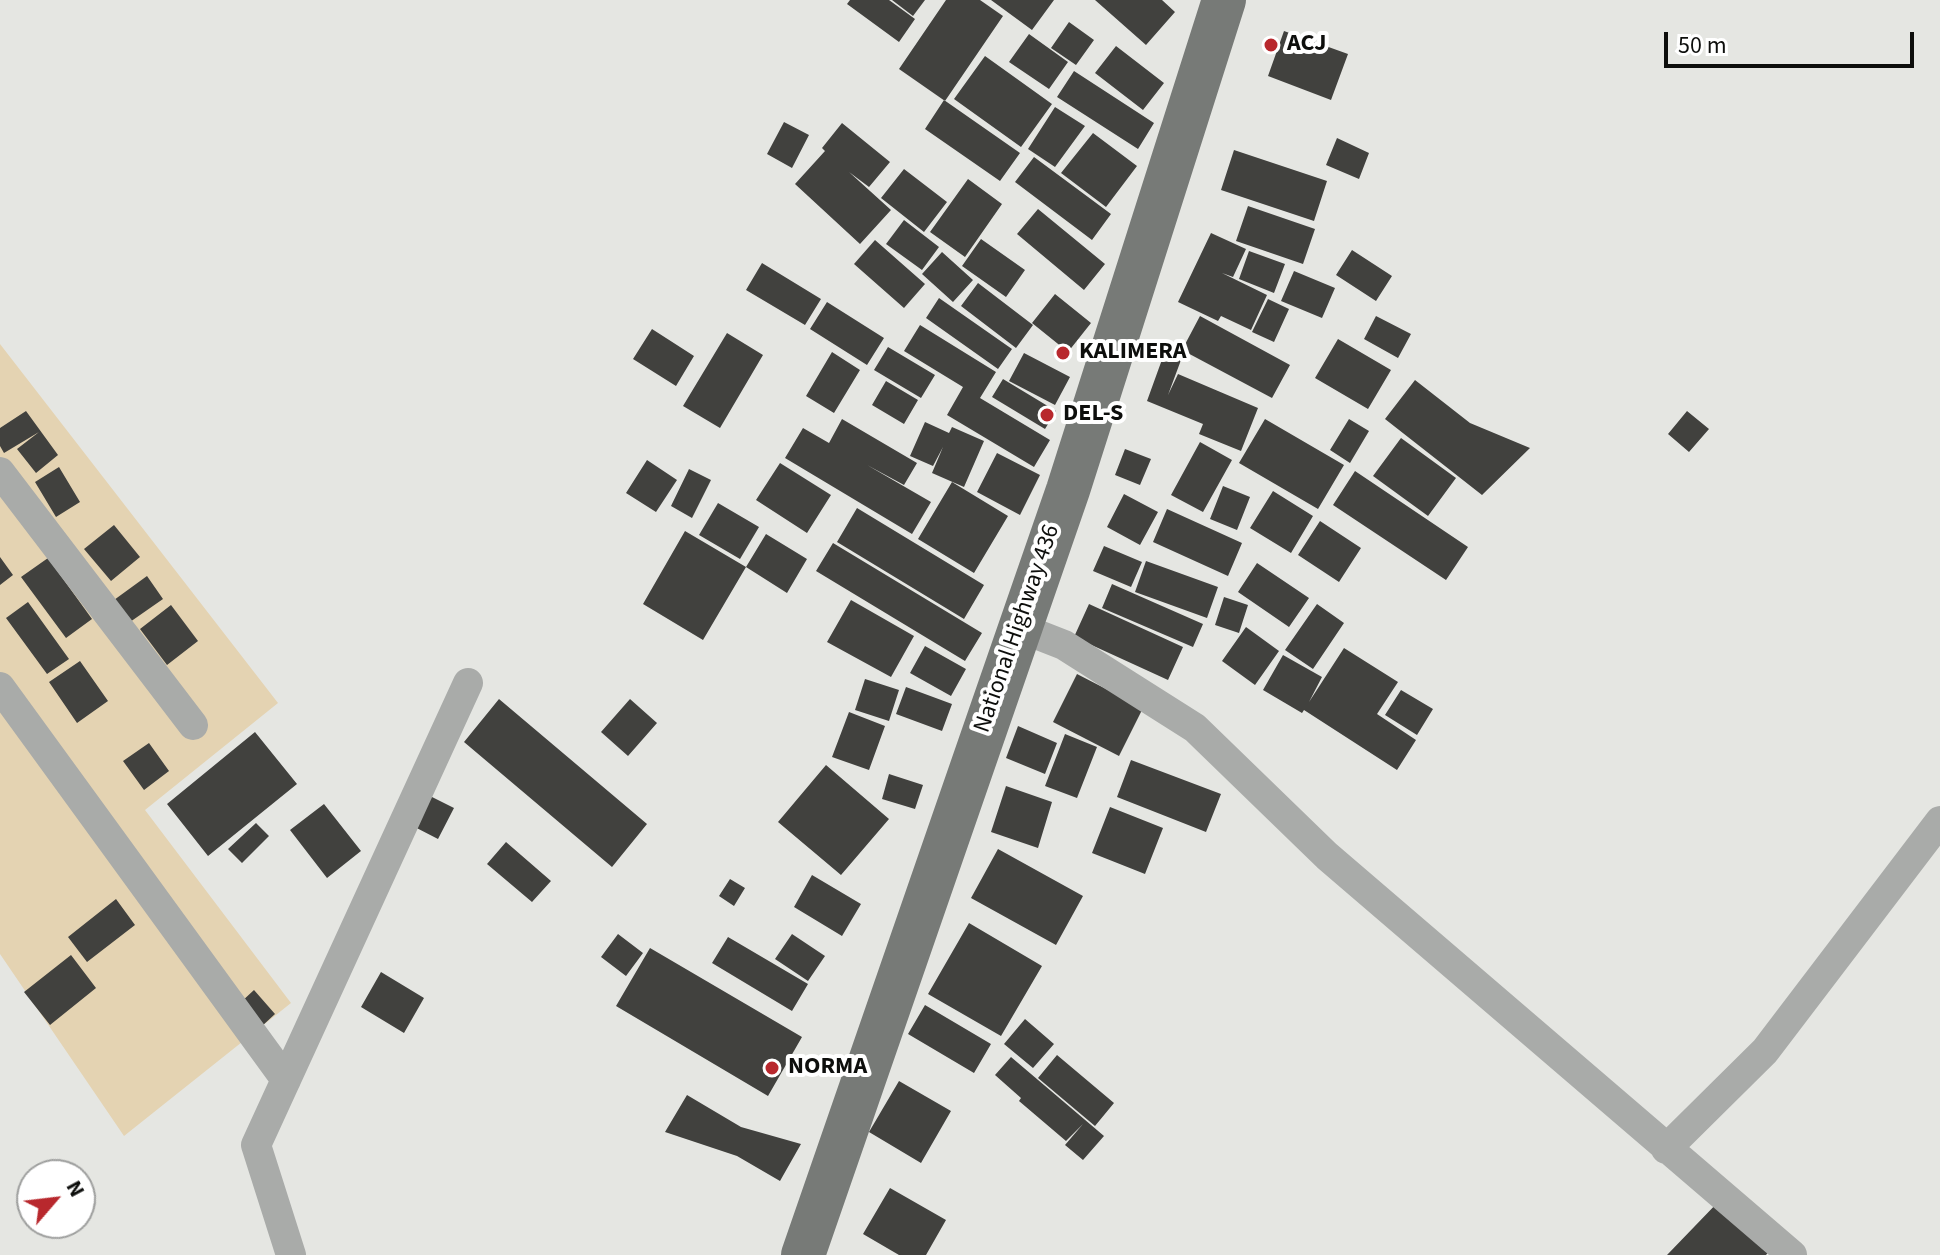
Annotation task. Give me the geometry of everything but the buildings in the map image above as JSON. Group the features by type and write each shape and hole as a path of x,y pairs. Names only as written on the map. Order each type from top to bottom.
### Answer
{"main road":[{"name":"National Highway 436","path":"803,1255 1018,627 1068,490 1224,0"}],"street":[{"path":"0,472 193,725"},
{"path":"1018,627 1064,645 1195,728 1247,774 1327,856 1792,1255"},
{"path":"291,1255 256,1145 468,683"},
{"path":"0,687 286,1080"},
{"path":"1666,1149 1765,1051 1940,821"}],"shaded area":[{"path":"0,344 278,703 145,810 291,1003 124,1136 0,954"}],"place":[{"name":"ACJ","path":"1271,45"},
{"name":"KALIMERA","path":"1063,353"},
{"name":"DEL-S","path":"1047,415"},
{"name":"NORMA","path":"772,1068"}]}
